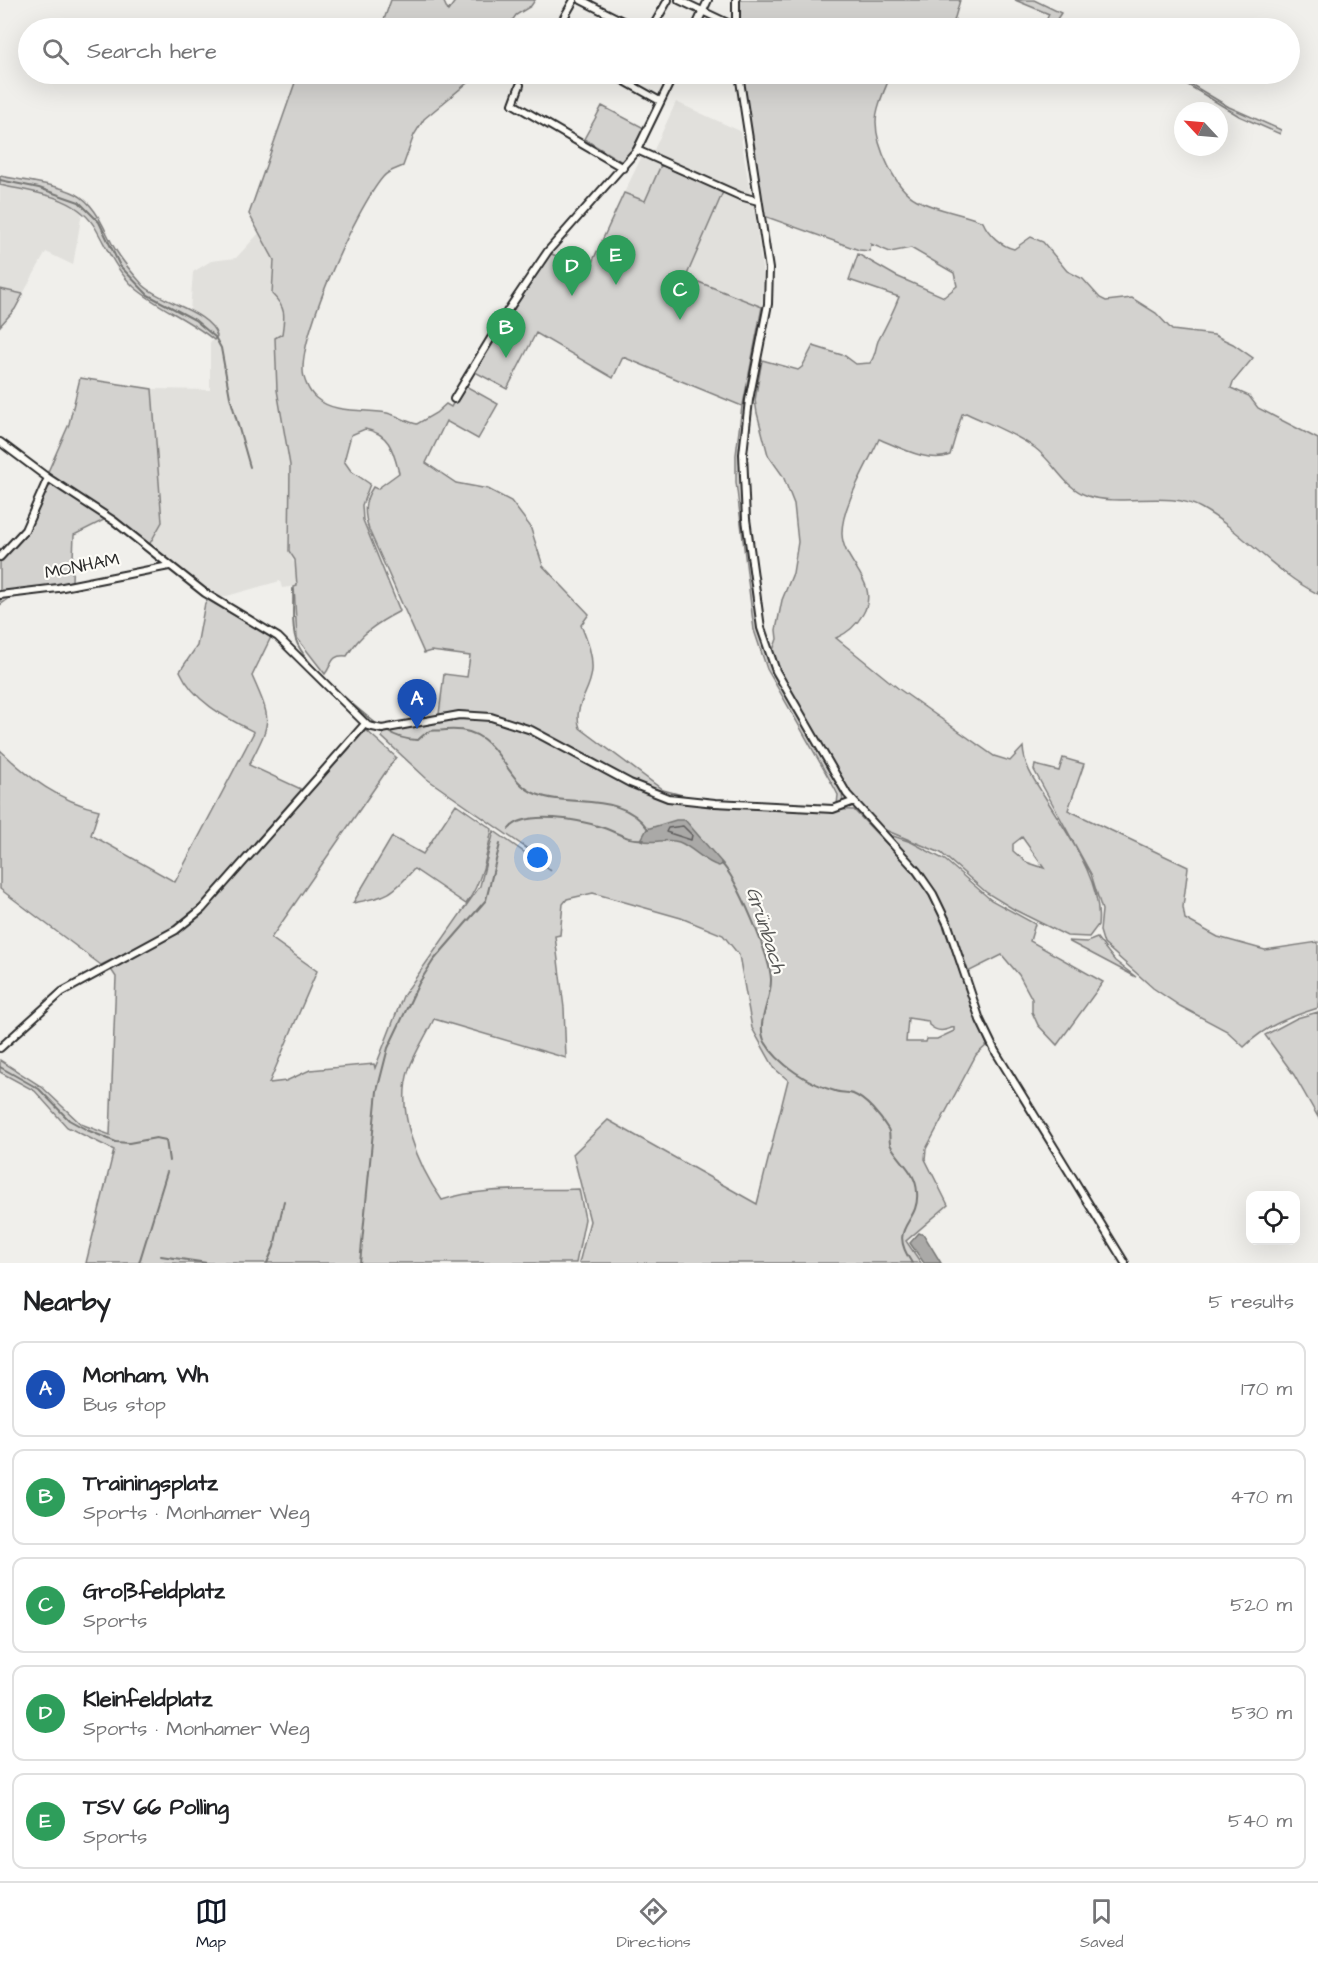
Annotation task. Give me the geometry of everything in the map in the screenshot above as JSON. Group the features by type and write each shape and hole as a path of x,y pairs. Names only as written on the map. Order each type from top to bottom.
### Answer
{"street":[{"path":"564,18 574,0"},
{"path":"582,0 617,18"},
{"path":"658,18 668,0"},
{"path":"679,0 713,18"},
{"path":"700,18 708,0"},
{"path":"736,0 736,18"},
{"path":"630,84 660,101"},
{"path":"454,399 508,310 548,251 637,150 669,84"},
{"path":"740,84 769,284 764,328 749,400 743,454 743,486 761,628 776,671 852,802 917,871 933,894 948,925 973,1002 991,1044 1125,1263"},
{"path":"520,85 513,104 623,168"},
{"path":"637,150 758,201"},
{"path":"0,442 48,478 114,521 212,598 285,643 364,724 382,729 452,715 491,717 531,730 630,783 668,798 715,803 833,808 852,802"},
{"path":"0,557 30,521 48,478"},
{"name":"MONHAM","path":"0,595 58,588 169,566"},
{"path":"0,1047 62,992 169,934 195,916 364,724"}],"shaded area":[{"path":"391,0 443,0 448,11 456,0 535,0 531,6 514,18 385,18"},
{"path":"738,0 960,0 955,18 739,18"},
{"path":"1015,0 1034,0 1061,13 1058,18 1047,18 1049,14"},
{"path":"294,84 466,84 424,119 414,135 403,166 385,175 359,215 332,270 311,327 305,351 304,377 313,395 332,407 387,413 417,424 446,404 451,407 464,385 498,404 478,439 446,421 426,463 456,483 488,489 511,501 530,526 543,566 589,614 581,625 591,653 592,670 578,713 580,728 663,790 701,800 674,796 651,789 570,746 507,720 463,713 439,714 444,674 467,677 470,656 431,651 424,653 369,530 365,508 370,492 373,487 377,489 399,473 389,444 373,431 365,429 351,435 344,461 351,471 370,484 362,505 363,520 400,611 370,629 347,656 335,658 325,674 297,638 295,560 289,551 290,465 277,390 275,338 282,334 283,312 280,303 272,294 274,260 249,214"},
{"path":"744,84 887,84 876,122 879,143 894,177 909,194 933,207 983,222 996,239 1014,249 1031,237 1043,242 1067,271 1083,279 1100,298 1106,301 1132,298 1156,313 1172,330 1214,335 1233,344 1253,358 1233,382 1231,388 1249,396 1258,408 1318,439 1318,594 1287,574 1216,517 1201,508 1175,500 1115,500 1088,496 1072,487 1035,448 1010,433 966,413 962,414 950,455 924,456 879,439 856,486 846,511 842,534 848,555 865,583 867,603 855,626 836,638 899,689 994,756 1010,761 1023,747 1025,761 1031,774 1082,858 1095,892 1098,925 1089,937 1067,936 1015,910 987,893 941,853 878,827 851,797 772,653 777,639 776,630 782,600 793,573 798,542 794,504 783,476 768,455 757,413 755,400 762,360 798,370 802,367 813,346 845,356 856,364 870,363 899,297 849,280 858,254 896,276 944,297 957,286 954,273 911,248 890,252 871,244 870,251 859,250 764,216","holes":["1022,837 1044,868 1026,862 1013,851 1013,844"]},
{"path":"1186,84 1191,84 1221,102 1216,102"},
{"path":"676,102 740,131 750,193 747,195 652,154"},
{"path":"602,106 644,128 627,159 622,162 584,139"},
{"path":"1228,106 1281,130 1280,134 1239,116 1228,109"},
{"path":"642,156 661,165 645,201 624,193"},
{"path":"661,165 723,192 686,277 762,307 743,405 746,404 740,469 750,574 758,629 775,676 842,794 843,803 837,805 838,795 767,669 754,630 736,482 736,455 742,406 623,357 613,378 536,333 507,389 475,372 549,253 589,269 624,193 645,201"},
{"path":"0,176 60,189 84,201 73,265 46,252 23,294 0,289"},
{"path":"0,176 58,187 83,199 95,211 121,259 143,285 205,320 213,327 217,336 214,340 134,287 117,267 96,229 78,209 54,197 0,185"},
{"path":"723,192 754,205 763,276 762,307 686,277"},
{"path":"260,232 274,260 272,294 281,301 285,310 277,390 289,450 291,496 289,551 297,571 297,586 282,588 280,581 220,598 149,545 162,522 152,389 210,390 210,344 217,333 190,311 193,272 211,261 236,258"},
{"path":"0,289 23,294 15,309 0,326"},
{"path":"80,378 152,389 162,522 149,545 110,515 47,474 69,424"},
{"path":"52,485 106,519 74,535 72,581 11,597 0,605 0,559 18,541 45,489"},
{"path":"208,600 271,637 252,676 266,713 267,722 262,739 249,765 303,790 192,914 164,935 101,965 0,889 0,750 45,787 71,801 99,810 91,835 175,882 254,732 211,708 193,692 180,671 197,646 205,603"},
{"path":"456,717 501,722 535,735 635,789 671,801 738,807 854,810 907,865 934,901 987,1045 976,1055 926,1149 925,1159 948,1205 906,1241 921,1263 579,1263 590,1221 573,1154 608,1120 757,1204 788,1080 775,1069 752,1028 739,955 723,935 681,918 593,893 567,899 563,904 560,935 555,936 564,1008 566,1058 434,1019 411,1063 405,1085 407,1120 411,1138 425,1171 442,1200 492,1191 579,1189 585,1219 576,1263 86,1263 114,1150 67,1127 35,1091 0,1072 0,1060 42,1087 81,1124 110,1135 116,977 110,968 162,942 200,915 366,730 396,757 271,938 317,971 269,1083 286,1081 310,1070 374,1064 375,1068 403,996 480,886 494,831 551,871 532,852 427,779 382,737 384,732","holes":["908,1018 928,1021 929,1025 935,1029 944,1030 954,1027 954,1031 937,1039 927,1039 926,1042 906,1042"]},
{"path":"1063,758 1084,764 1068,810 1188,867 1183,907 1185,919 1218,937 1265,950 1318,942 1318,1008 1278,1023 1260,1033 1244,1047 1227,1031 1180,1006 1153,988 1104,944 1100,931 1102,910 1091,874 1034,770 1035,765 1059,771"},
{"path":"456,804 492,829 480,877 466,904 414,869 400,885 388,894 353,903 392,837 423,854"},
{"path":"884,833 911,842 945,860 991,900 1035,924 1030,941 1103,982 1057,1045 1038,1025 1032,1012 1032,999 1019,975 1002,955 966,973 952,931 937,897 915,865"},
{"path":"1097,938 1115,961 1136,977 1068,941 1087,942"},
{"path":"1318,1012 1318,1117 1294,1075 1265,1035 1297,1018"}],"water":[{"path":"676,820 685,820 723,864 719,866 704,859 679,842 641,840 647,829"},
{"path":"919,1233 924,1235 941,1263 924,1263 910,1243"}],"waterway":[{"path":"0,180 39,188 79,202 99,222 120,266 148,295 195,320 215,337 221,348 230,397 250,467"},
{"path":"293,589 294,628 301,650 332,686 379,726"},
{"path":"386,730 405,739 414,740 418,740 428,732 446,730 464,731 479,736 490,744 524,787 536,794 550,798 595,802 624,809 637,817 648,829"},
{"name":"Grünbach","path":"509,829 516,823 527,819 554,818 582,822 628,838 644,839"},
{"name":"Grünbach","path":"360,1263 377,1091 388,1048 419,983 433,961 486,900 500,844"},
{"name":"Grünbach","path":"721,863 744,900 769,968 771,987 762,1027 765,1042 786,1066 805,1078 835,1091 858,1096 868,1104 888,1129 891,1146 914,1179 917,1203 903,1233 902,1241 912,1263"},
{"name":"Grünbach","path":"0,1067 39,1089 69,1120 87,1130 116,1142 129,1143 156,1138 166,1140 169,1161"},
{"name":"Grünbach","path":"139,1263 167,1172"},
{"path":"267,1263 274,1247 284,1201"},
{"path":"161,1256 207,1263"}],"place":[{"name":"TSV 66 Polling","path":"616,285"},
{"name":"Kleinfeldplatz","path":"572,296"},
{"name":"Großfeldplatz","path":"680,320"},
{"name":"Trainingsplatz","path":"506,358"},
{"name":"Monham, Wh","path":"417,729"}]}
